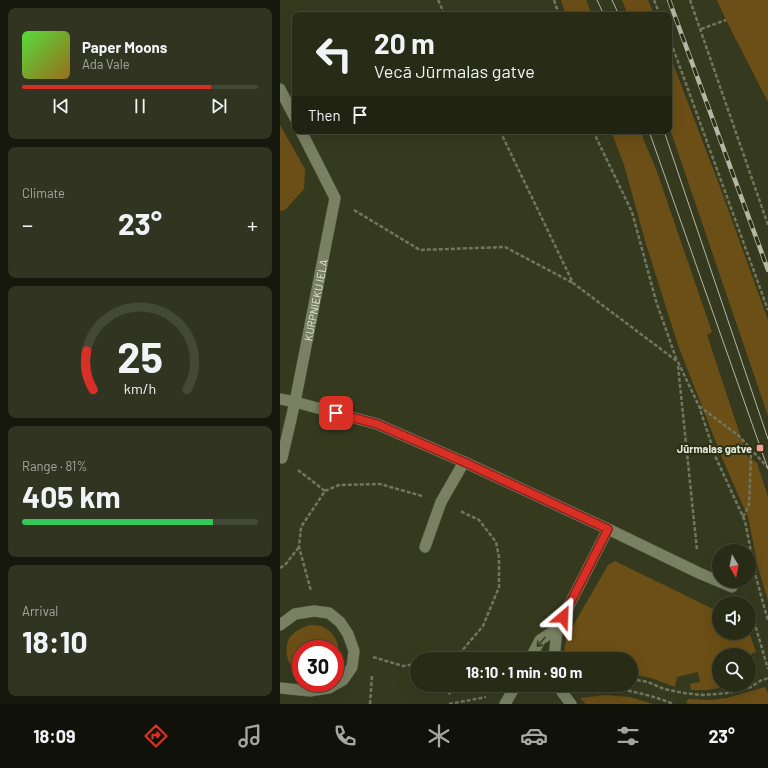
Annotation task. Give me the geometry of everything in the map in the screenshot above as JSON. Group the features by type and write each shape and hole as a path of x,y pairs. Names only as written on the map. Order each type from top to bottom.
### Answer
{"street":[{"path":"280,89 292,112"},
{"path":"303,134 335,198"},
{"name":"KURPNIEKU IELA","path":"282,458 335,198"},
{"path":"280,399 377,424 464,462 712,578"},
{"path":"425,547 442,502 464,462"},
{"path":"555,652 557,629 608,529"},
{"path":"280,625 295,614 314,611 329,613 340,622 348,634 354,651 352,667 343,680 329,688 310,691 281,686"},
{"path":"534,652 540,640 557,629"},
{"path":"505,704 512,692"},
{"path":"562,692 571,704"}],"path":[{"path":"438,0 444,12"},
{"path":"554,0 558,12"},
{"path":"654,0 659,12"},
{"path":"690,0 768,225"},
{"path":"701,29 726,20"},
{"path":"672,45 768,310"},
{"path":"501,134 573,283"},
{"path":"594,134 632,212 656,301 678,362 699,406 716,458 743,517 768,621"},
{"path":"335,198 420,250 505,247 573,283 678,362 699,573"},
{"path":"699,406 739,436 768,468"},
{"path":"743,517 749,505 751,455"},
{"path":"282,458 325,491"},
{"path":"314,611 312,594 299,547 301,527 325,491 339,485 380,484 442,502 479,520 496,542 499,557 499,587 483,626 461,652"},
{"path":"280,568 285,565 299,547"},
{"path":"756,628 768,669"},
{"path":"354,651 403,666 410,665"},
{"path":"370,704 372,673"},
{"path":"638,680 677,692 702,694 728,693 751,687 760,680 768,678"}],"shaded area":[{"path":"561,0 586,0 591,12 565,12"},
{"path":"622,0 648,0 653,12 627,12"},
{"path":"717,0 768,0 768,102 726,20"},
{"path":"672,61 768,320 768,416 672,134"},
{"path":"280,125 305,169 304,189 285,210 280,211"},
{"path":"612,134 641,134 656,169 712,332 707,335 747,456 757,463 768,497 768,601 758,567 756,544 753,544 748,517 723,460 678,345 646,244 624,165"},
{"path":"615,561 712,609 712,640 752,640 755,648 712,648 712,689 707,690 691,690 690,684 700,682 698,672 677,677 675,687 651,678 638,675 638,652 564,652 566,638 608,565"},
{"path":"309,625 321,626 327,629 336,640 292,640 292,667 287,653 288,642 290,637"},
{"path":"765,687 768,693 768,704 686,703 688,699 710,700 727,698 748,692 756,692 756,690"},
{"path":"605,695 630,697 653,704 586,704 580,698"}],"tram line":[{"path":"597,0 603,12"},
{"path":"612,0 618,12"},
{"path":"650,134 768,469"},
{"path":"665,134 768,439"}],"railway":[{"path":"669,0 768,270"}],"place":[{"name":"Jūrmalas gatve","path":"760,448"}],"route":[{"path":"336,413 377,424 464,462 608,529 563,617"}]}
